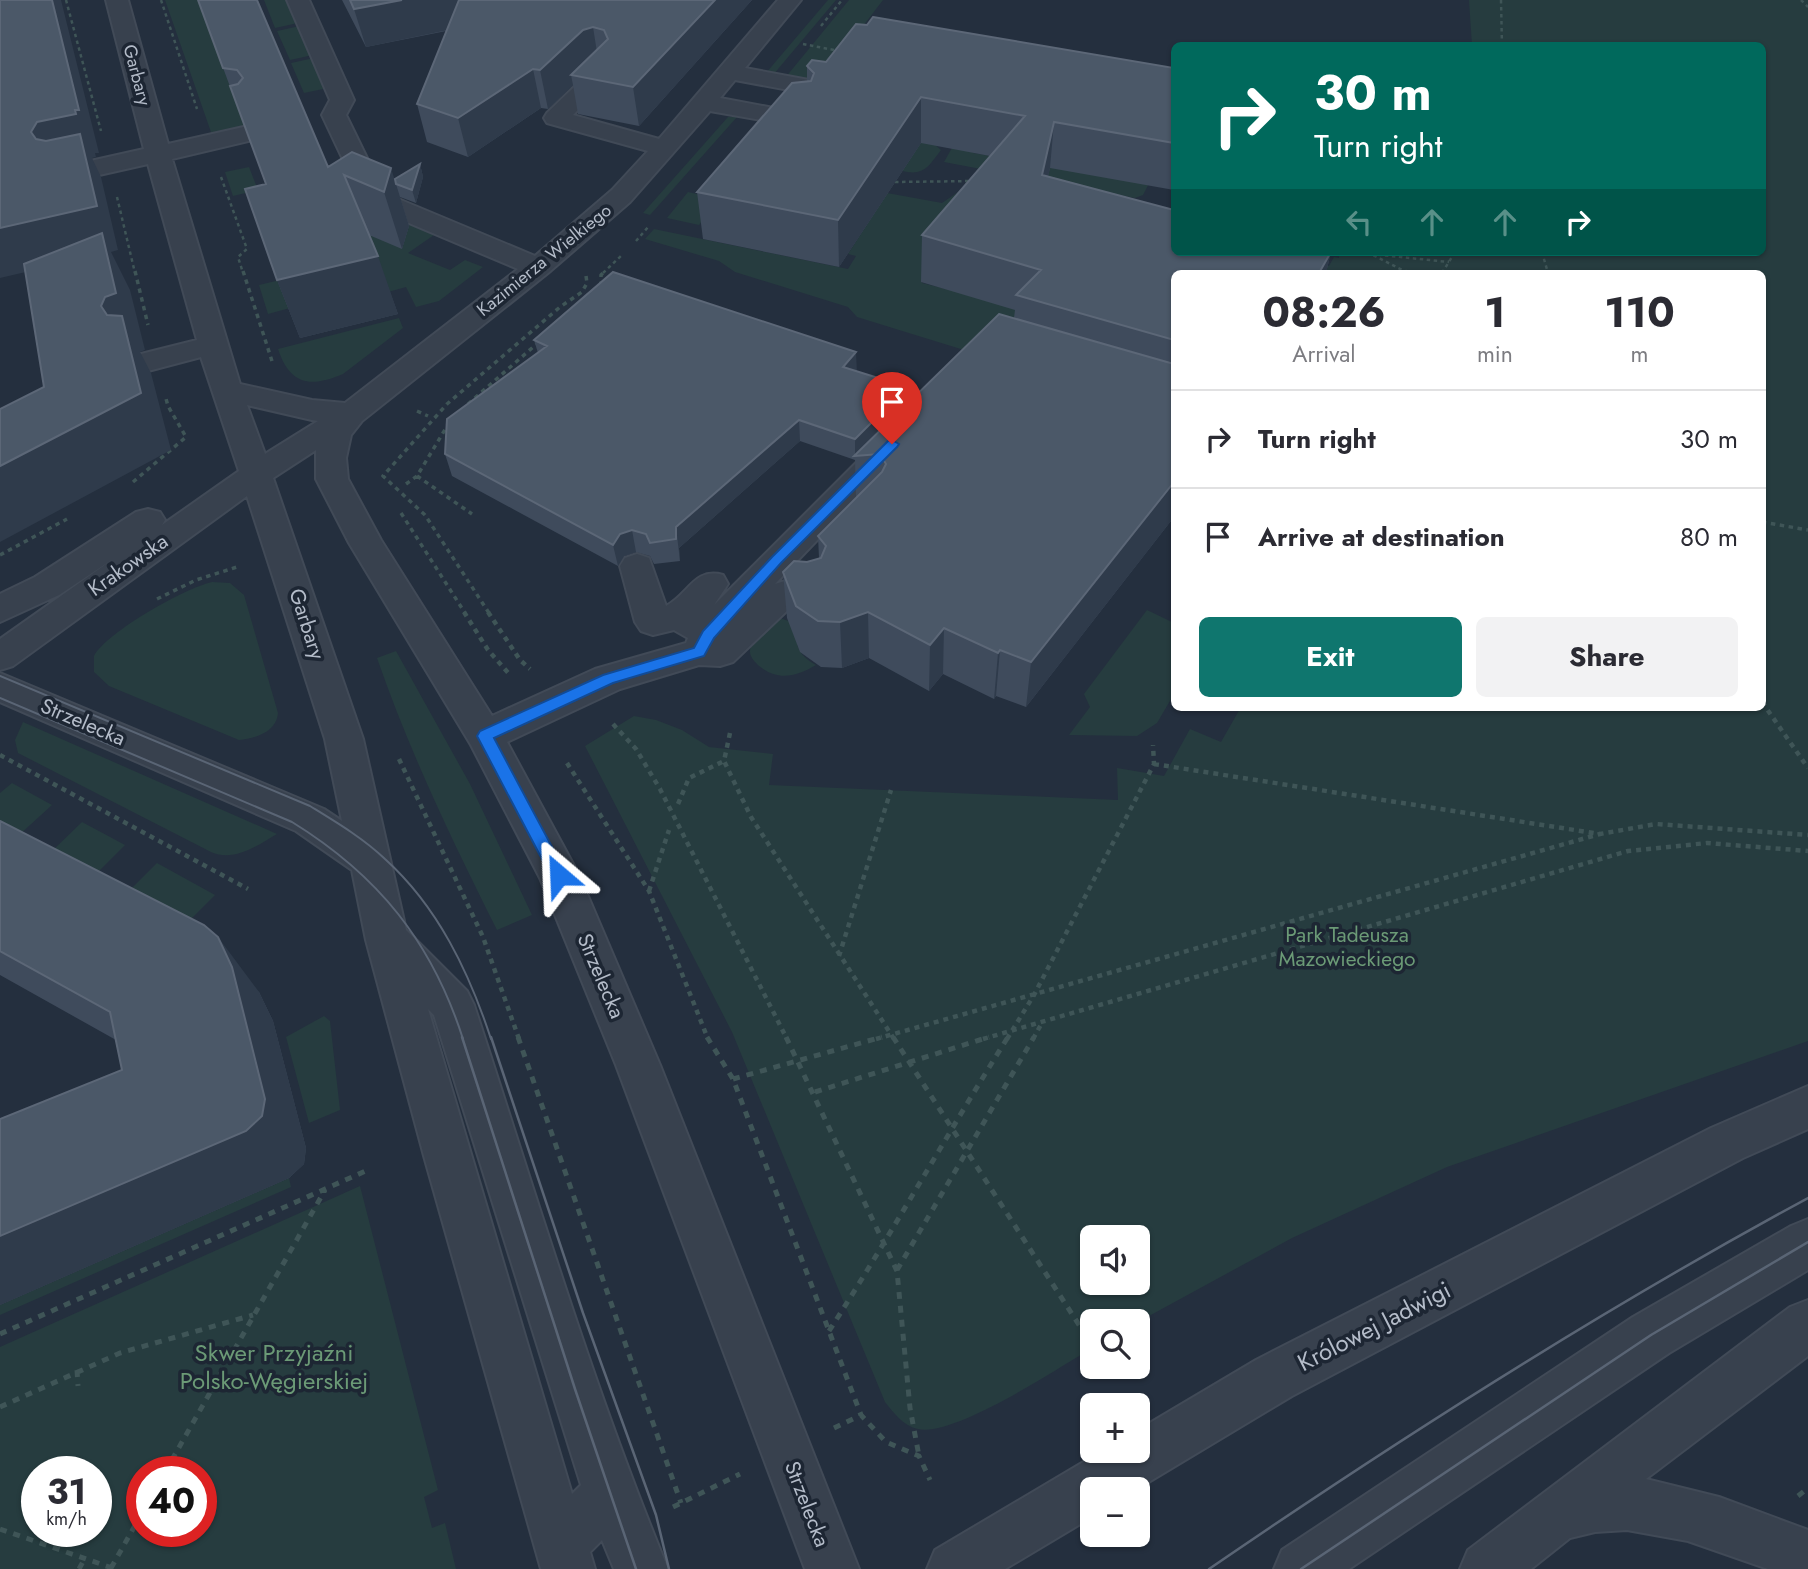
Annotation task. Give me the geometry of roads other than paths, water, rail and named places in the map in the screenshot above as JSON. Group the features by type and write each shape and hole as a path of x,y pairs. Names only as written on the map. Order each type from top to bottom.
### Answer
{"street":[{"name":"Garbary","path":"117,0 158,154 227,391 344,739 372,862"},
{"path":"298,0 342,100 324,118 373,198 538,267"},
{"name":"Kazimierza Wielkiego","path":"252,464 351,414 538,267 621,196 790,0"},
{"path":"728,72 816,88"},
{"path":"600,75 556,118 665,148"},
{"path":"703,102 802,120"},
{"path":"68,174 248,134"},
{"path":"152,361 213,345"},
{"path":"227,391 312,410 351,414"},
{"name":"Strzelecka","path":"351,414 336,435 330,458 332,479 366,543 485,736 559,875 638,1065 832,1569"},
{"path":"485,736 608,679 704,643 776,560 912,424"},
{"name":"Krakowska","path":"0,609 47,586 252,464"},
{"name":"Krakowska","path":"0,657 252,464"},
{"path":"776,560 799,560 833,545 868,512"},
{"path":"637,566 653,622 679,616 700,599 711,584"},
{"path":"679,616 704,643 720,653 783,594 802,590 810,594"},
{"name":"Strzelecka","path":"0,687 310,820 372,862"},
{"path":"372,862 387,940 564,1557"},
{"path":"387,940 452,1004 610,1493 641,1569"},
{"name":"Królowej Jadwigi","path":"954,1569 1274,1377 1727,1143 1808,1107"},
{"path":"1301,1569 1651,1335 1808,1243"},
{"path":"1487,1569 1808,1325"},
{"path":"564,1557 610,1493"},
{"path":"1552,1517 1582,1507 1619,1503 1643,1504 1701,1517 1808,1557"}],"tram line":[{"path":"0,676 310,806 377,851 421,898 450,942 473,989 491,1039"},
{"path":"0,698 292,822 323,843 376,888 398,914 435,972 463,1039"},
{"path":"462,1037 636,1569"},
{"path":"491,1037 583,1313 656,1515 669,1569"},
{"path":"1209,1569 1504,1376 1654,1285 1808,1198"},
{"path":"1301,1569 1651,1335 1808,1242"}],"park label":[{"name":"Park Tadeusza Mazowieckiego","path":"1347,947"},
{"name":"Skwer Przyjaźni Polsko-Węgierskiej","path":"274,1366"}]}
